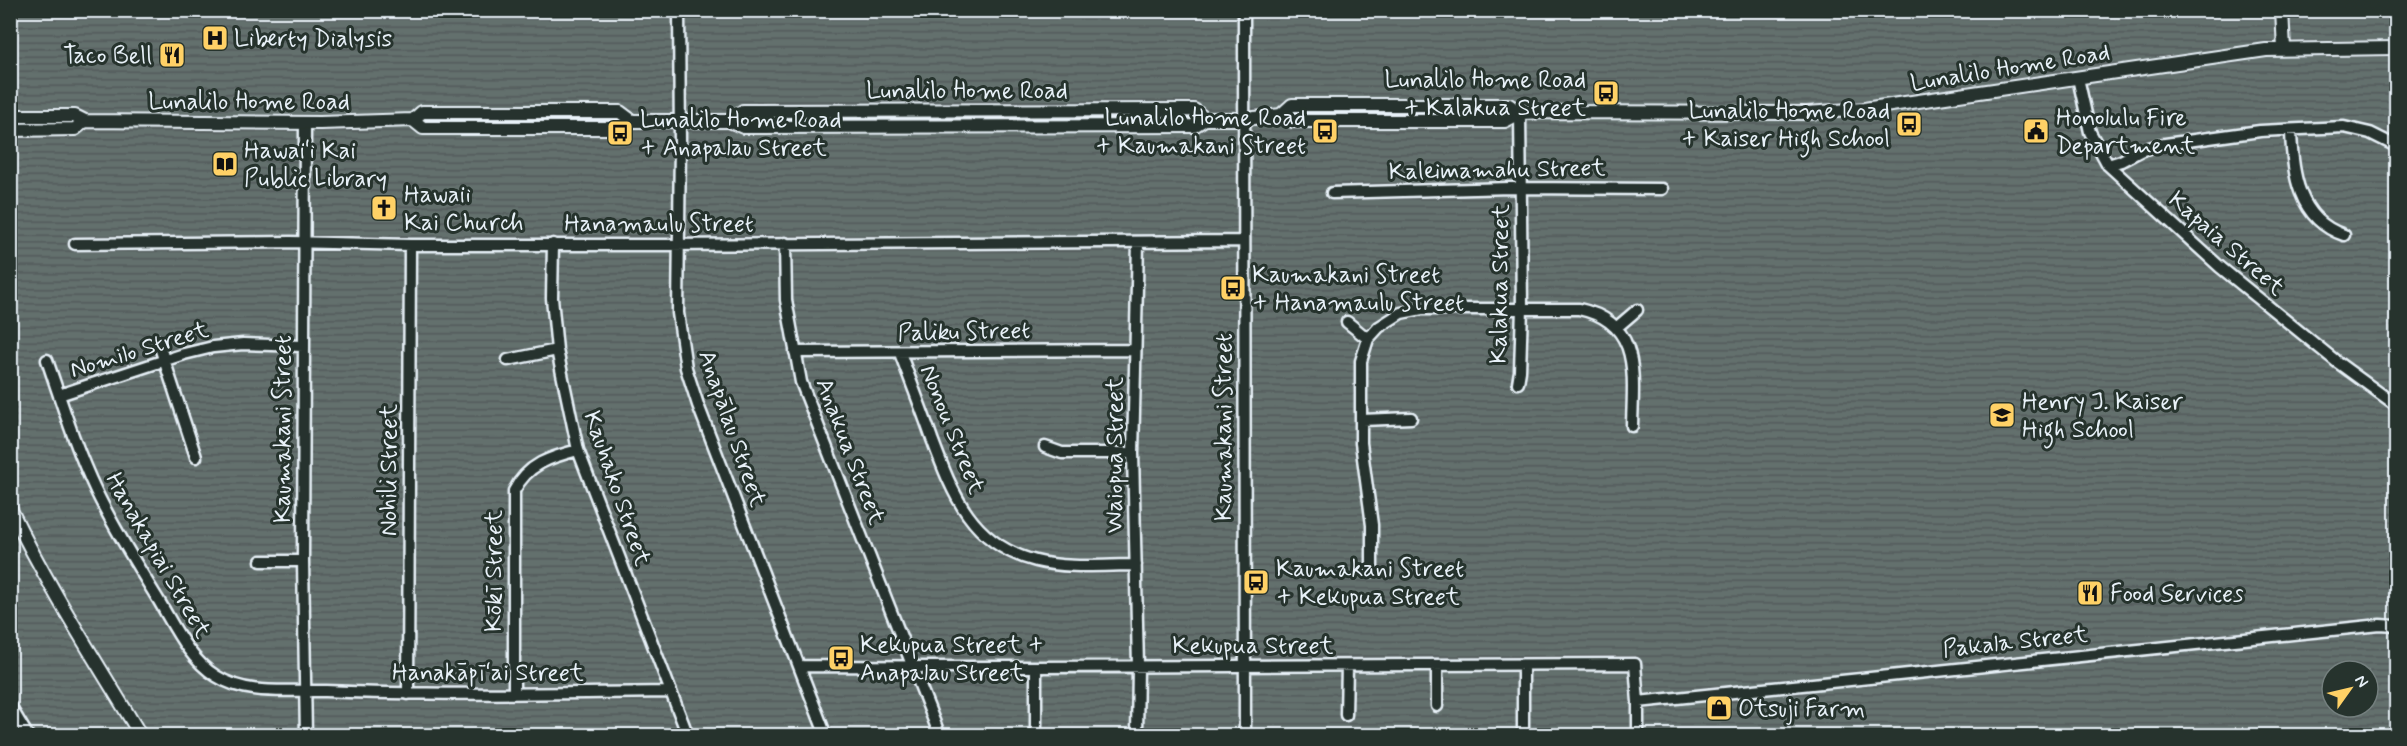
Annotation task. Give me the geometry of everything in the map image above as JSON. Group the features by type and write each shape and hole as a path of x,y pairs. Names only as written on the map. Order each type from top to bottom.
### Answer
{"main road":[{"path":"2282,10 2284,50"},
{"name":"Lunalilo Home Road","path":"10,116 75,116 85,121 305,123 413,120 422,112 620,111 632,121 729,121 742,111 1194,110 1205,119 1245,119 1281,115 1293,121 1505,121 1520,113 1807,113 1853,110 2266,50 2397,48"},
{"name":"Lunalilo Home Road","path":"10,130 75,129 85,121"},
{"path":"10,508 62,604 141,735"}],"street":[{"name":"Anapālau Street","path":"678,10 680,121 678,313 686,368 698,405 826,735"},
{"name":"Kaumakani Street","path":"1244,10 1245,735"},
{"name":"Kapaia Street","path":"2078,78 2088,126 2108,165 2220,267 2337,362 2397,405"},
{"name":"Kalakua Street","path":"1518,383 1522,308 1520,113"},
{"name":"Kaumakani Street","path":"305,123 303,561 306,735"},
{"path":"2108,165 2158,146 2260,131 2353,128 2370,133 2397,146"},
{"path":"2291,130 2292,161 2302,195 2310,210 2328,229 2344,234"},
{"name":"Kaleimamahu Street","path":"1332,193 1522,188 1662,189"},
{"name":"Hanamaulu Street","path":"75,244 304,242 410,245 680,245 1138,243 1243,240"},
{"name":"Anakua Street","path":"785,243 786,300 801,382 940,735"},
{"name":"Waiopua Street","path":"1137,735 1138,666 1133,453 1138,243"},
{"name":"Kauhako Street","path":"552,244 552,298 557,350 578,450 688,735"},
{"name":"Nohili Street","path":"408,694 410,245"},
{"path":"1372,571 1372,525 1363,461 1361,361 1368,339 1387,320 1412,310 1579,309 1597,314 1616,328 1625,340 1631,358 1632,426"},
{"path":"1616,328 1637,309"},
{"path":"1347,322 1368,339"},
{"path":"158,341 196,457"},
{"name":"Nomilo Street","path":"59,395 198,350 228,345 303,346"},
{"path":"508,360 557,350"},
{"name":"Paliku Street","path":"795,352 1135,350"},
{"name":"Nonou Street","path":"900,353 948,482 960,506 980,531 1005,549 1024,558 1044,563 1136,565"},
{"name":"Hanakapiai Street","path":"47,360 85,465 112,523 192,654 213,675 238,687 266,691 306,690"},
{"path":"1362,420 1411,418"},
{"path":"1046,447 1062,453 1133,453"},
{"name":"Kōkī Street","path":"514,693 514,491 524,476 538,464 578,450"},
{"path":"261,561 303,561"},
{"name":"Pakala Street","path":"1638,702 2154,647 2380,625 2397,626"},
{"name":"Kekupua Street","path":"800,666 1635,664 1638,735"},
{"path":"1437,665 1437,706"},
{"path":"1346,715 1347,666"},
{"path":"1523,666 1523,735"},
{"path":"1036,667 1036,735"},
{"name":"Hanakāpī‘ai Street","path":"306,690 408,694 671,692"},
{"path":"10,706 28,735"}],"shaded area":[{"path":"10,11 2396,11 2396,735 11,735"}],"place":[{"name":"Liberty Dialysis","path":"215,38"},
{"name":"Taco Bell","path":"172,55"},
{"name":"Lunalilo Home Road + Kalakua Street","path":"1606,93"},
{"name":"Lunalilo Home Road + Kaiser High School","path":"1909,124"},
{"name":"Lunalilo Home Road + Kaumakani Street","path":"1325,131"},
{"name":"Honolulu Fire Department","path":"2036,131"},
{"name":"Lunalilo Home Road + Anapalau Street","path":"620,133"},
{"name":"Hawaiʻi Kai Public Library","path":"225,164"},
{"name":"Hawaii Kai Church","path":"384,208"},
{"name":"Kaumakani Street + Hanamaulu Street","path":"1233,288"},
{"name":"Henry J. Kaiser High School","path":"2002,415"},
{"name":"Kaumakani Street + Kekupua Street","path":"1256,582"},
{"name":"Food Services","path":"2090,593"},
{"name":"Kekupua Street + Anapalau Street","path":"841,658"},
{"name":"Otsuji Farm","path":"1719,708"}]}
